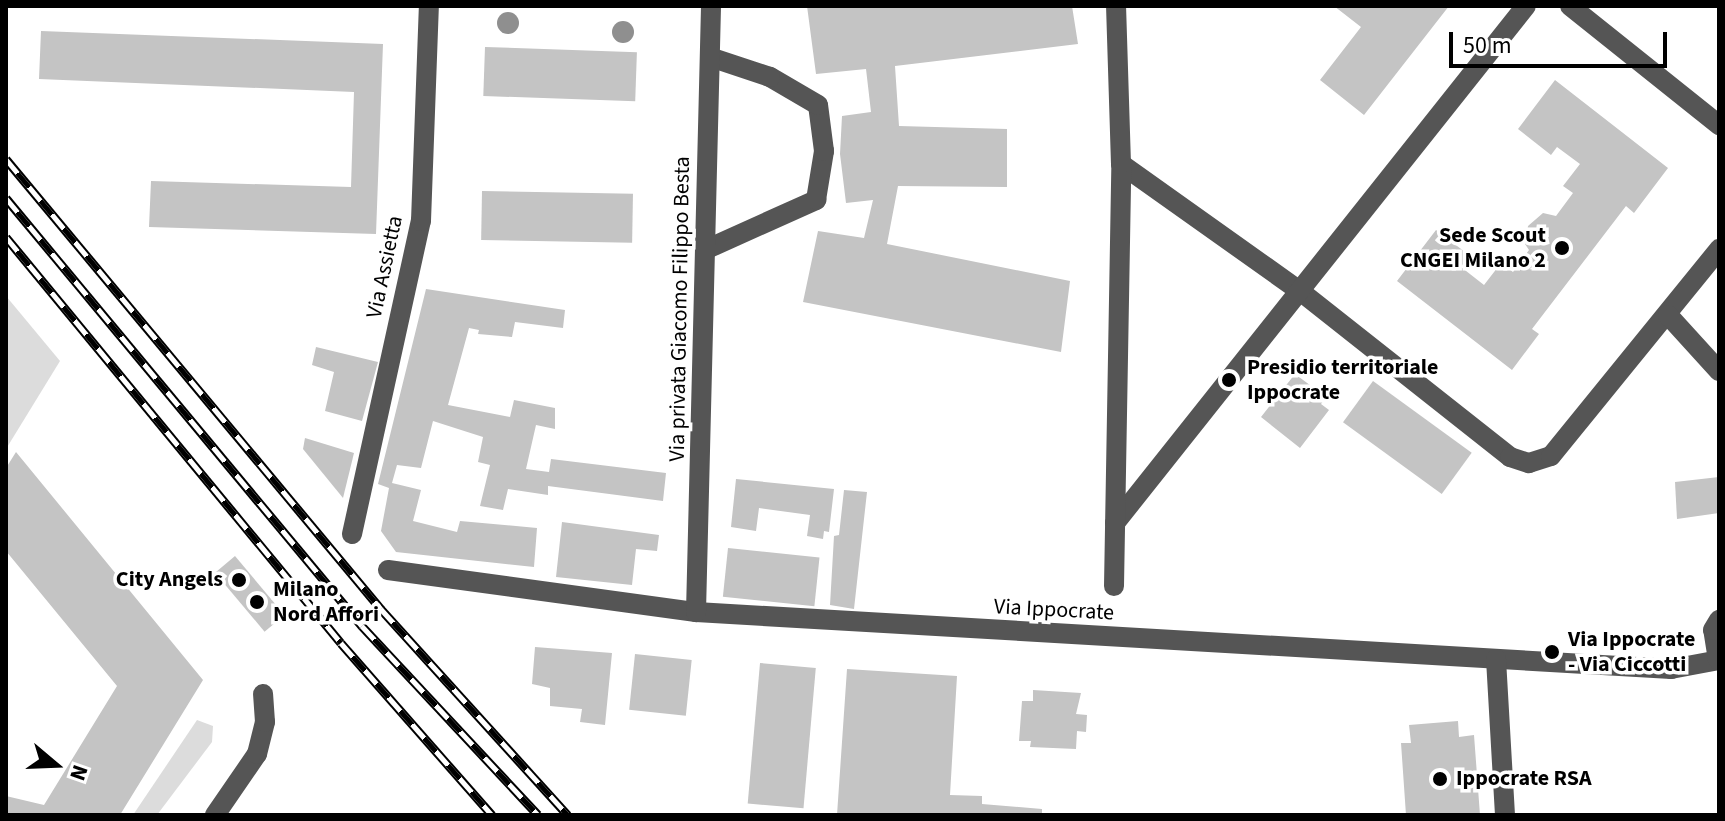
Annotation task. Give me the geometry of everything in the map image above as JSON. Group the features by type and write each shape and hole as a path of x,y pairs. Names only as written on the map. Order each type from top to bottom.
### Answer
{"street":[{"name":"Via Assietta","path":"352,534 421,221 429,6"},
{"name":"Via privata Giacomo Filippo Besta","path":"696,612 711,6"},
{"path":"1114,586 1121,164 1116,6"},
{"path":"1115,523 1526,6"},
{"path":"1570,6 1719,125"},
{"path":"707,249 816,200 824,151 818,105 770,77 710,57"},
{"path":"1121,164 1300,291 1510,457 1529,463 1551,456 1719,249"},
{"path":"1668,315 1719,371"},
{"name":"Via Ippocrate","path":"388,570 696,612 1671,669 1719,660"},
{"path":"1719,620 1713,630 1719,660"},
{"path":"1496,659 1505,815"},
{"path":"215,815 261,743 263,694"}],"shaded area":[{"path":"6,296 60,361 6,449"},
{"path":"197,720 213,726 212,742 157,815 133,815"}],"building":[{"path":"807,6 1072,6 1078,44 895,66 899,126 1007,129 1007,187 898,186 887,244 1070,281 1061,352 803,302 818,231 864,238 873,200 846,203 840,154 842,116 871,112 866,69 816,74"},
{"path":"1334,6 1449,6 1364,115 1320,80 1361,27"},
{"path":"41,31 383,44 376,234 149,227 151,181 351,187 354,92 39,79"},
{"path":"485,47 637,52 635,101 483,96"},
{"path":"1555,80 1668,168 1634,213 1626,206 1532,329 1539,334 1512,370 1397,281 1436,230 1469,255 1461,267 1484,285 1501,263 1513,272 1529,250 1525,244 1528,226 1543,213 1556,216 1573,193 1563,186 1580,164 1557,147 1551,155 1518,129"},
{"path":"482,191 633,194 632,243 481,240"},
{"path":"426,289 565,310 563,328 515,322 512,337 478,334 479,330 469,328 448,405 510,417 514,400 555,408 555,429 536,425 526,469 549,472 551,459 666,473 663,501 548,486 548,495 508,489 503,510 480,506 490,465 478,462 483,437 433,421 421,468 397,465 392,483 421,490 413,521 457,532 460,521 537,528 534,567 396,552 381,531 389,488 378,484"},
{"path":"316,347 378,362 362,421 325,411 334,372 312,365"},
{"path":"1295,374 1326,397 1321,404 1329,410 1300,448 1261,417"},
{"path":"1373,381 1472,453 1442,494 1343,422"},
{"path":"305,438 354,453 343,498 303,449"},
{"path":"16,452 203,680 120,815 6,815 6,796 44,805 117,686 6,551 6,468"},
{"path":"1719,477 1719,513 1677,519 1675,482"},
{"path":"736,479 834,489 829,532 824,531 823,539 807,536 810,515 759,508 756,531 731,527"},
{"path":"844,490 867,492 854,609 830,605 834,536 839,535"},
{"path":"562,522 659,535 657,551 636,549 632,585 556,577"},
{"path":"728,548 819,558 814,606 723,597"},
{"name":"Milano Nord Affori","path":"235,556 284,615 265,632 215,573"},
{"path":"535,647 612,653 605,725 580,722 582,709 550,706 550,688 532,684"},
{"path":"635,654 692,660 686,716 629,710"},
{"path":"760,663 816,668 803,808 748,803"},
{"path":"847,669 957,676 950,795 982,796 982,804 1042,809 1042,815 837,815"},
{"path":"1033,690 1081,693 1076,714 1087,715 1086,732 1077,731 1076,749 1030,747 1031,741 1019,741 1022,701 1033,701"},
{"name":"Ippocrate RSA","path":"1458,721 1459,737 1474,735 1480,815 1406,815 1401,743 1411,743 1409,725"}],"railway":[{"path":"6,159 381,609 568,815"},
{"path":"6,198 362,626 538,815"},
{"path":"6,237 341,643 492,815"}],"place":[{"name":"Sede Scout CNGEI Milano 2","path":"1562,248"},
{"name":"Presidio territoriale Ippocrate","path":"1229,380"},
{"name":"City Angels","path":"239,580"},
{"name":"Milano Nord Affori","path":"257,602"},
{"name":"Via Ippocrate - Via Ciccotti","path":"1552,652"},
{"name":"Ippocrate RSA","path":"1440,779"}]}
